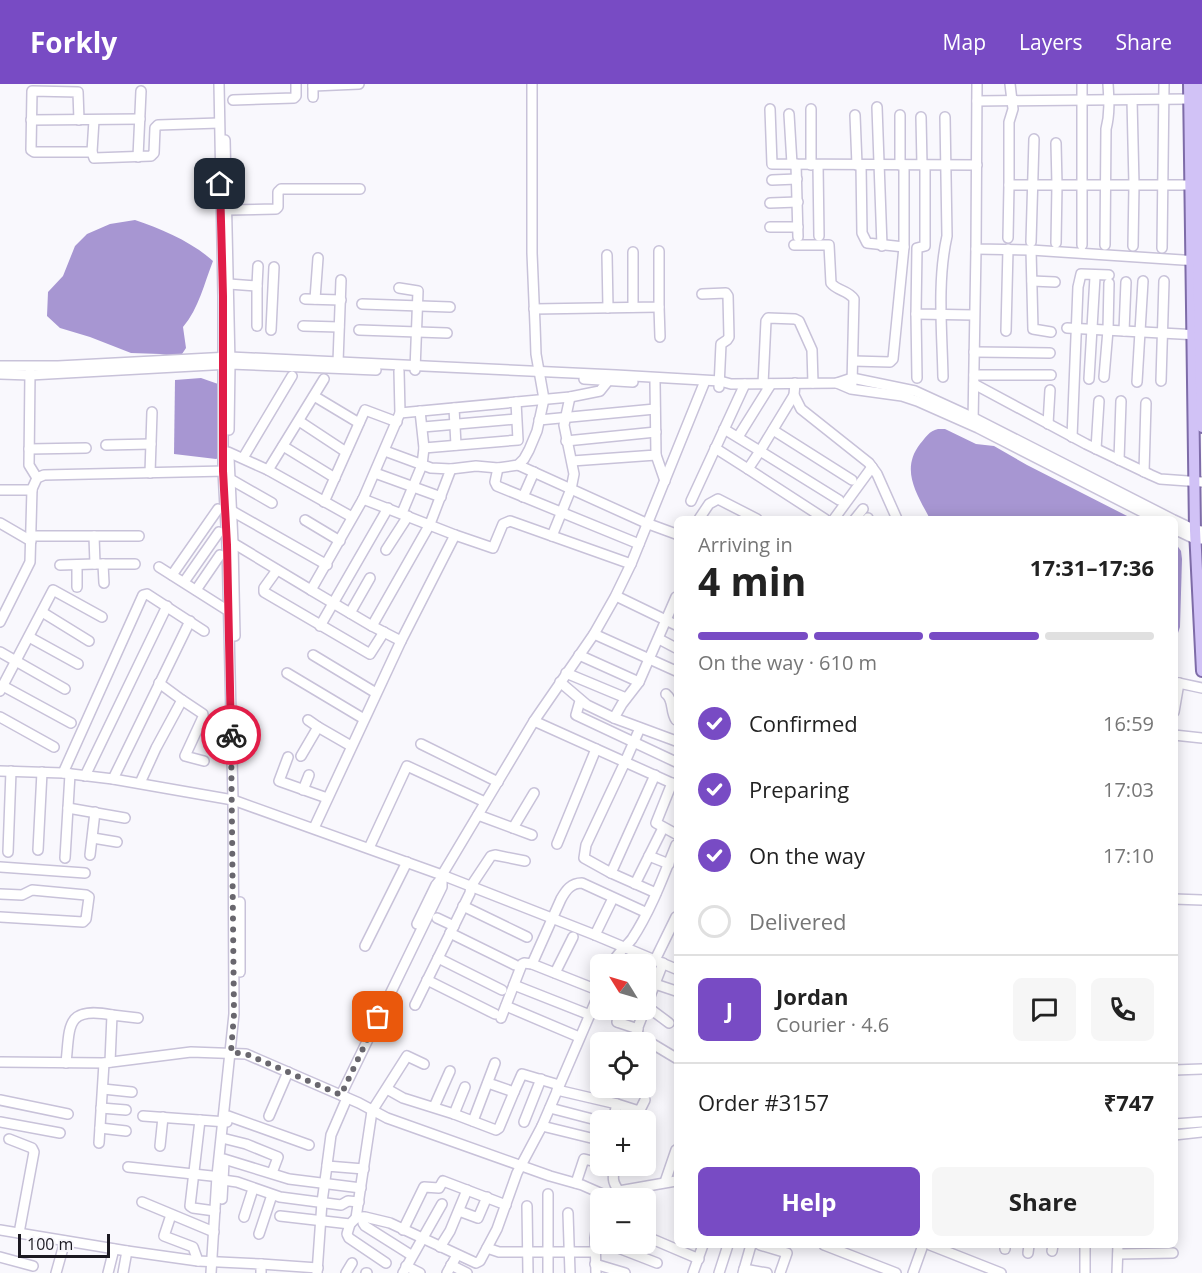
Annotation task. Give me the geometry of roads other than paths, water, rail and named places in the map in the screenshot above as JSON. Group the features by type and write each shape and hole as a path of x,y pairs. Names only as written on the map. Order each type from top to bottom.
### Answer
{"main road":[{"path":"1189,84 1188,99 1200,229 1194,260 1201,305 1196,335 1201,362 1202,427"},
{"path":"1198,84 1200,110 1194,260 1202,671"}],"street":[{"path":"219,84 227,474 233,543 231,613"},
{"path":"212,1273 234,1052 240,950 227,474 226,361 229,284 224,84"},
{"path":"233,100 294,98 296,84"},
{"path":"313,97 313,85 359,84"},
{"path":"518,465 524,459 533,440 544,399 536,354 534,309 532,84"},
{"path":"973,422 977,84"},
{"path":"1008,238 1009,122 1013,102 1010,84"},
{"path":"1082,84 1082,245"},
{"path":"1105,245 1108,84"},
{"path":"1162,248 1164,84"},
{"path":"79,120 78,92 32,91 32,152 92,152"},
{"path":"138,156 141,91"},
{"path":"977,101 1188,99"},
{"path":"1132,100 1133,246"},
{"path":"877,107 882,246"},
{"path":"770,109 772,164 977,165"},
{"path":"811,109 819,236"},
{"path":"789,114 797,179 797,236"},
{"path":"855,115 862,233 867,243 904,247"},
{"path":"853,361 890,362 893,359 904,247 900,115"},
{"path":"917,378 917,248 925,246 921,117"},
{"path":"943,377 942,314 944,252 947,236 945,117"},
{"path":"31,120 140,119"},
{"path":"94,120 92,152 94,158 151,156 154,153 155,128 158,125 219,123"},
{"path":"1034,140 1031,246 1033,329 1051,332"},
{"path":"1056,143 1058,185 1056,243"},
{"path":"772,180 797,179"},
{"path":"1009,184 1196,186"},
{"path":"227,210 276,209 278,192 281,189 360,189"},
{"path":"770,203 798,202"},
{"path":"771,227 829,244 831,283 854,299 851,389"},
{"path":"976,249 1031,246 1194,260"},
{"path":"1006,331 1008,249"},
{"path":"659,251 660,337"},
{"path":"633,252 633,307"},
{"path":"607,255 608,308"},
{"path":"315,299 318,258"},
{"path":"256,326 258,266"},
{"path":"271,330 274,267"},
{"path":"1072,437 1072,328 1081,274 1109,279 1104,376"},
{"path":"1089,379 1095,277"},
{"path":"338,362 341,280"},
{"path":"1032,281 1055,282"},
{"path":"1137,382 1143,281"},
{"path":"1161,381 1164,281"},
{"path":"1124,331 1126,282"},
{"path":"229,284 257,286"},
{"path":"399,288 418,290 415,369"},
{"path":"702,294 726,293 729,296 729,336 721,344 719,384"},
{"path":"305,299 341,300"},
{"path":"257,301 272,303"},
{"path":"362,304 450,307"},
{"path":"534,309 659,306"},
{"path":"916,314 974,315"},
{"path":"738,437 767,384 765,321 768,318 795,318 799,321 812,350 813,383"},
{"path":"303,326 339,327"},
{"path":"1072,328 1196,335"},
{"path":"359,330 447,333"},
{"path":"974,352 1050,353"},
{"path":"226,361 399,371 415,369"},
{"path":"0,374 226,361 338,362 415,369 705,384"},
{"path":"0,366 30,371"},
{"path":"30,371 29,465 37,478"},
{"path":"311,590 363,499 399,418 399,371"},
{"path":"540,374 609,381 705,384 837,383 852,378 905,388 1165,516"},
{"path":"974,380 1051,375"},
{"path":"243,458 292,376"},
{"path":"268,470 324,379"},
{"path":"974,380 1072,437 1144,472 1160,479 1198,482"},
{"path":"324,502 366,410 399,418 420,411 570,397 600,391 609,381"},
{"path":"655,382 656,455 665,481"},
{"path":"748,469 794,395 795,383"},
{"path":"837,383 851,389 917,400 973,422 1150,516"},
{"path":"0,1230 198,1261 240,1263 261,1269 317,1270 330,1140 341,1095 436,885 534,722 594,634 615,596 631,564 705,384"},
{"path":"691,501 745,384"},
{"path":"1048,424 1050,390"},
{"path":"794,395 807,415 872,467 896,516"},
{"path":"314,396 359,423"},
{"path":"552,536 571,489 574,474 566,441 565,418 570,397"},
{"path":"1096,449 1099,401"},
{"path":"1119,460 1121,401"},
{"path":"516,402 518,440"},
{"path":"1144,472 1146,404"},
{"path":"454,408 456,445"},
{"path":"539,420 655,409"},
{"path":"386,550 405,514 422,465 424,448 420,411"},
{"path":"150,473 152,412"},
{"path":"423,427 516,419"},
{"path":"299,421 346,452"},
{"path":"724,429 839,500"},
{"path":"773,430 852,480"},
{"path":"566,441 656,432"},
{"path":"424,448 533,440"},
{"path":"106,445 151,444"},
{"path":"283,446 334,478"},
{"path":"29,449 86,448"},
{"path":"715,448 820,516"},
{"path":"385,451 439,470 518,465 646,523 674,533"},
{"path":"228,452 268,470 352,517"},
{"path":"572,461 656,455"},
{"path":"836,516 872,467"},
{"path":"498,468 495,482 497,486 639,544"},
{"path":"372,626 429,524 451,469"},
{"path":"523,497 534,472"},
{"path":"0,622 28,568 32,485 37,478 44,475 227,474 272,503"},
{"path":"375,474 441,497"},
{"path":"0,490 32,490"},
{"path":"363,499 493,548 503,524 510,521 631,564"},
{"path":"701,516 709,504 718,499 751,516"},
{"path":"320,626 388,508"},
{"path":"171,574 218,509"},
{"path":"857,516 863,509"},
{"path":"232,511 327,565"},
{"path":"305,520 340,541"},
{"path":"0,523 31,539 139,536"},
{"path":"1178,523 1198,535"},
{"path":"1178,530 1198,535"},
{"path":"184,582 219,532"},
{"path":"314,828 401,640 455,534"},
{"path":"94,536 104,583"},
{"path":"233,543 372,626 401,640"},
{"path":"196,590 220,555"},
{"path":"60,566 135,564"},
{"path":"77,565 77,587"},
{"path":"159,567 231,613"},
{"path":"277,570 264,588 264,592 320,626 369,654 384,632"},
{"path":"350,613 370,578"},
{"path":"71,723 2,688 53,590 102,617"},
{"path":"65,858 68,808 66,773 143,595 147,594 204,631"},
{"path":"614,718 639,682 659,639 672,623 615,596"},
{"path":"85,776 167,606"},
{"path":"42,612 89,641"},
{"path":"113,779 190,621"},
{"path":"594,634 674,670"},
{"path":"29,637 78,664"},
{"path":"659,639 674,647"},
{"path":"0,652 65,689"},
{"path":"313,655 376,693"},
{"path":"579,655 639,682"},
{"path":"566,673 626,699"},
{"path":"287,674 364,719"},
{"path":"560,682 580,700 614,718 674,740"},
{"path":"159,683 203,714 185,756 204,762"},
{"path":"1178,683 1202,688"},
{"path":"666,694 671,700 674,715"},
{"path":"140,783 182,700"},
{"path":"580,700 576,715 674,761"},
{"path":"0,717 54,747"},
{"path":"308,720 351,746"},
{"path":"534,722 674,784 656,823 674,833"},
{"path":"301,756 318,727"},
{"path":"640,728 586,845 584,858 656,893"},
{"path":"1178,735 1202,738"},
{"path":"421,744 498,782"},
{"path":"557,844 596,749"},
{"path":"288,757 279,781 327,798"},
{"path":"369,848 407,766 485,802"},
{"path":"0,771 66,773 140,783 236,801 471,886 595,934 674,968"},
{"path":"8,852 11,771"},
{"path":"38,850 42,772"},
{"path":"303,790 309,775"},
{"path":"611,873 655,775"},
{"path":"513,828 534,793"},
{"path":"68,808 125,818"},
{"path":"90,855 95,812"},
{"path":"478,814 532,835"},
{"path":"635,884 663,828"},
{"path":"93,838 117,842"},
{"path":"618,954 631,940 656,893 674,850"},
{"path":"415,1005 471,886 493,855 525,861"},
{"path":"649,856 669,864"},
{"path":"365,946 407,862"},
{"path":"0,867 85,873"},
{"path":"532,964 565,892 576,883 582,883 645,912"},
{"path":"0,894 22,895 32,890 89,897 86,920 83,922 0,917"},
{"path":"595,934 613,898"},
{"path":"1178,900 1202,900"},
{"path":"463,906 527,937"},
{"path":"436,918 452,930 515,965"},
{"path":"673,934 659,962 656,983 674,990"},
{"path":"555,973 573,937"},
{"path":"438,958 502,990"},
{"path":"427,980 498,1016 506,1006 523,963 532,964 590,987"},
{"path":"472,1273 487,1248 506,1205 516,1173 542,1126 590,1015 514,985"},
{"path":"506,1006 579,1036"},
{"path":"66,1063 70,1029 74,1019 84,1012 138,1018"},
{"path":"656,1013 669,1023"},
{"path":"99,1143 102,1089 111,1015"},
{"path":"617,1022 632,1032"},
{"path":"656,1046 674,1057"},
{"path":"0,1062 107,1062 191,1052 246,1054 341,1095 387,1118 590,1190"},
{"path":"386,1263 349,1238 347,1234 356,1219 372,1111 407,1056 424,1064"},
{"path":"473,1121 495,1063"},
{"path":"1178,1070 1202,1069"},
{"path":"434,1107 450,1071"},
{"path":"269,1116 288,1072"},
{"path":"387,1089 403,1098 454,1113 498,1130 522,1074 541,1079 558,1088 617,1104 627,1110"},
{"path":"524,1122 541,1079"},
{"path":"488,1083 514,1092"},
{"path":"454,1113 465,1088"},
{"path":"102,1089 132,1092"},
{"path":"0,1100 68,1113"},
{"path":"640,1110 645,1101"},
{"path":"616,1110 617,1104"},
{"path":"101,1108 126,1110"},
{"path":"550,1108 590,1120"},
{"path":"143,1116 226,1120 309,1145"},
{"path":"160,1146 163,1117"},
{"path":"200,1120 190,1206 215,1211"},
{"path":"217,1273 215,1211 224,1159 226,1120"},
{"path":"0,1122 60,1133"},
{"path":"1178,1124 1202,1122"},
{"path":"542,1126 590,1138"},
{"path":"100,1128 126,1131"},
{"path":"1178,1135 1202,1132"},
{"path":"9,1139 32,1148 34,1152 19,1233"},
{"path":"226,1139 246,1144 278,1157 272,1173"},
{"path":"665,1182 674,1156"},
{"path":"224,1159 289,1179 361,1188"},
{"path":"576,1183 584,1160 590,1161"},
{"path":"327,1165 364,1169"},
{"path":"128,1167 221,1178 272,1195 341,1205 348,1201 359,1202"},
{"path":"403,1230 425,1186 437,1188 442,1180 506,1205"},
{"path":"634,1188 674,1181"},
{"path":"244,1217 254,1189"},
{"path":"440,1248 467,1190"},
{"path":"548,1194 548,1273"},
{"path":"259,1234 272,1195"},
{"path":"459,1211 478,1218 487,1197"},
{"path":"142,1202 214,1232"},
{"path":"420,1273 405,1270 442,1204"},
{"path":"527,1206 528,1273"},
{"path":"568,1213 570,1273"},
{"path":"171,1215 164,1236 193,1247 198,1261"},
{"path":"280,1216 321,1220 356,1219 390,1223 476,1263"},
{"path":"356,1219 411,1256"},
{"path":"56,1273 65,1241"},
{"path":"656,1241 699,1259"},
{"path":"487,1248 500,1252 590,1252"},
{"path":"693,1273 702,1248"},
{"path":"719,1273 727,1248"},
{"path":"750,1248 743,1271 768,1273"},
{"path":"770,1248 788,1253 780,1273"},
{"path":"832,1248 896,1273"},
{"path":"913,1273 922,1248"},
{"path":"938,1248 1001,1273"},
{"path":"1084,1248 1084,1273"},
{"path":"108,1273 114,1249"},
{"path":"1117,1273 1118,1249 1173,1253"},
{"path":"123,1273 127,1251"},
{"path":"634,1254 657,1263"},
{"path":"457,1255 449,1269 466,1273"},
{"path":"0,1257 33,1266"},
{"path":"239,1273 240,1263"},
{"path":"346,1273 352,1263"},
{"path":"595,1268 625,1273"}]}
